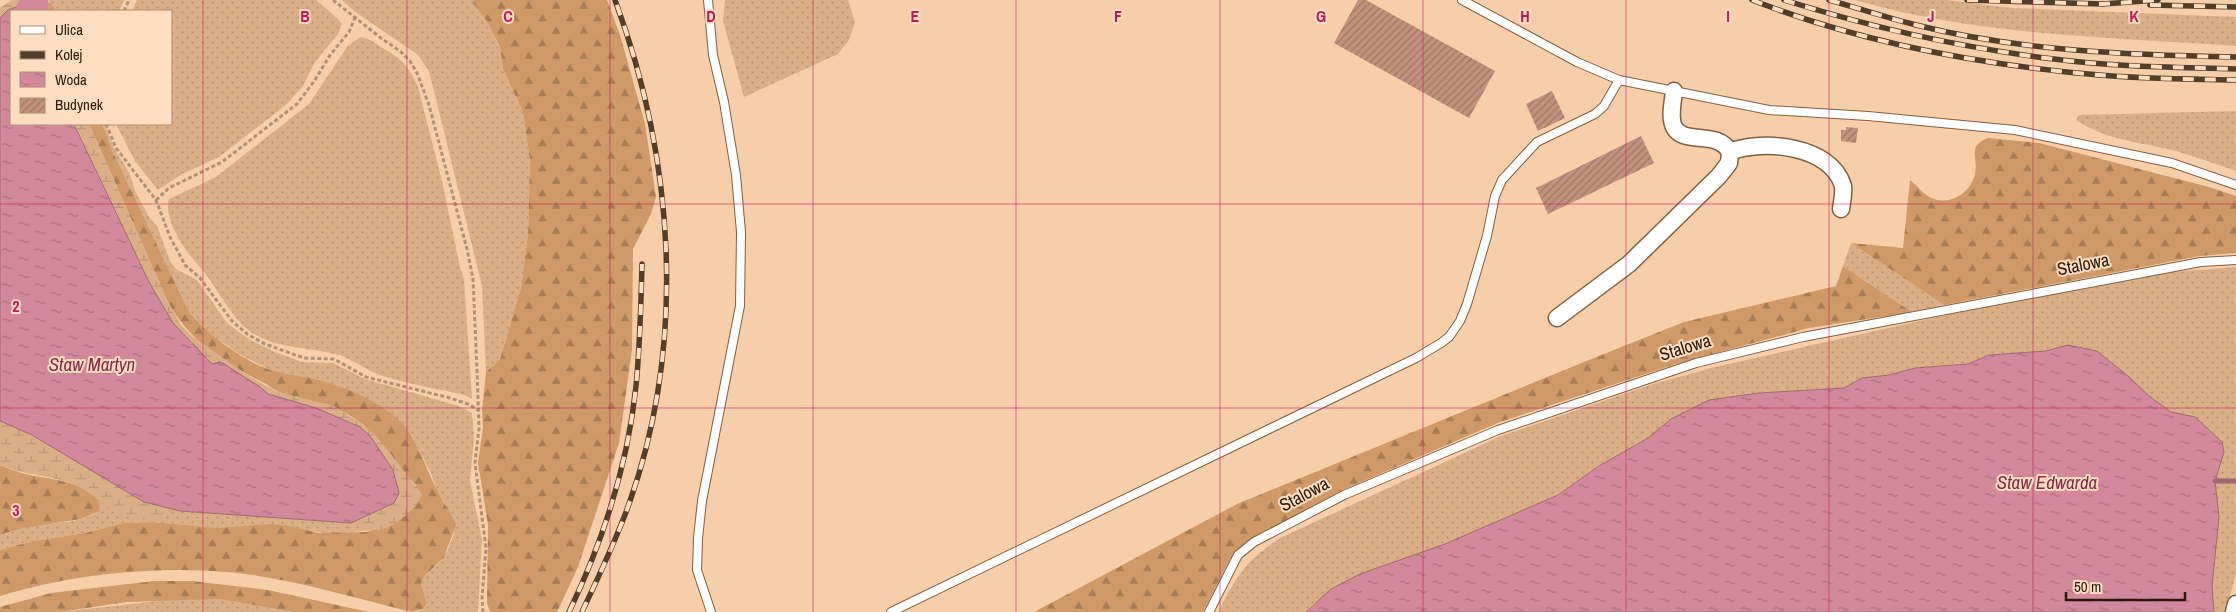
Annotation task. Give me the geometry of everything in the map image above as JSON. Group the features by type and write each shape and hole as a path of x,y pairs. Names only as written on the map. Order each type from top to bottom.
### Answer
{"street":[{"path":"1557,318 1629,264 1725,170 1729,163 1730,152 1725,145 1716,140 1686,136 1677,130 1673,122 1672,112 1674,91"},
{"path":"1730,152 1744,147 1762,146 1800,150 1816,156 1834,171 1842,184 1841,209"},
{"path":"2234,612 2236,604"}],"lane":[{"path":"708,0 714,55 736,175 741,232 740,306 702,501 698,538 697,570 711,612"},
{"path":"1462,0 1577,62 1619,80 1769,110 1868,116 2015,130 2172,163 2236,185"},
{"path":"891,612 1416,358 1441,343 1455,329 1467,304 1487,236 1495,196 1502,180 1538,142 1595,114 1604,106 1619,80"},
{"name":"Stalowa","path":"1209,612 1238,555 1254,542 1344,495 1498,430 1696,363 1803,337 2201,262 2236,260"}],"path":[{"path":"333,0 400,51 410,61 417,73 429,105 473,279 479,428 475,463 486,548 482,598 483,612"},
{"path":"156,200 170,188 222,162 297,104 315,80 330,55 349,32 355,18"},
{"path":"106,125 116,148 156,200 170,237 185,265 200,278 232,321 247,334 266,344 304,358 334,359 366,376 450,398 468,404 478,410"}],"green space":[{"path":"12,0 30,0 27,7 12,9 0,18 0,8"},
{"path":"48,0 124,0 119,10 55,10"},
{"path":"137,0 316,0 342,24 338,34 315,62 303,86 286,105 219,157 182,174 158,190 135,161 117,125 172,125 172,10 132,10"},
{"path":"342,0 474,0 473,3 486,20 500,48 503,69 523,112 530,161 528,234 521,288 500,359 486,372 482,286 429,71 418,55 354,11"},
{"path":"474,0 607,0 620,35 645,124 656,197 651,214 633,249 632,350 619,443 578,567 557,612 490,612 487,603 488,525 478,463 483,427 482,410 486,372 500,359 521,288 528,234 530,161 523,112 503,69 500,47 486,20 473,3"},
{"path":"725,0 848,0 855,22 849,40 838,54 744,97 723,21"},
{"path":"1855,0 1947,0 2011,8 2236,17 2236,46 2092,37 1996,28 1901,12"},
{"path":"51,3 55,10 41,10 43,4"},
{"path":"360,37 371,40 399,59 408,68 418,87 464,279 472,399 465,395 390,378 375,373 339,355 282,345 261,338 251,332 236,318 206,274 188,253 172,226 168,207 169,199 216,177 309,104 347,47"},
{"path":"2236,111 2236,171 2176,151 2125,140 2099,132 2076,120 2079,115"},
{"path":"75,125 89,125 168,302 181,325 192,336 243,372 275,391 334,406 363,424 379,439 422,494 409,513 395,523 380,530 368,529 351,523 394,503 360,427 316,408 268,394 260,387 212,364 173,323 149,282"},
{"path":"89,125 102,125 112,150 188,310 204,328 239,355 263,368 319,380 364,397 395,416 408,430 438,493 456,525 444,557 424,577 421,583 427,603 423,609 412,612 260,576 178,570 118,573 88,577 29,588 0,596 0,550 33,541 85,533 124,523 153,522 219,528 272,524 319,533 366,532 395,523 415,506 416,485 378,439 361,423 332,407 284,394 234,367 197,340 186,329 168,302"},
{"path":"102,125 104,125 114,148 130,174 135,191 149,217 157,226 170,261 176,269 197,280 227,323 247,338 275,352 302,362 333,363 365,379 459,406 472,413 474,436 470,481 482,539 478,612 417,612 423,609 427,603 421,583 424,577 438,564 447,552 454,534 447,507 436,489 431,473 411,435 318,380 272,371 239,354 208,332 188,310 112,150"},
{"path":"1988,138 2039,143 2209,187 2236,196 2236,253 2200,256 1944,305 1851,243 1903,248 1910,180 1930,198 1947,200 1960,196 1969,186 1975,174 1975,149 1981,141"},
{"path":"1851,243 1944,305 1912,312 1843,266"},
{"path":"1843,266 1912,312 1809,328 1676,364 1500,422 1338,492 1252,539 1230,559 1203,612 1034,612 1237,504 1684,322 1836,286"},
{"path":"2236,267 2236,573 2226,612 2214,612 2212,586 2219,517 2215,481 2224,452 2222,442 2195,417 2171,412 2149,396 2109,360 2068,345 2046,351 1989,355 1968,364 1915,368 1889,375 1862,378 1844,388 1759,393 1671,419 1648,438 1599,466 1558,495 1445,544 1360,574 1313,604 1306,612 1218,612 1243,570 1258,554 1280,538 1501,436 1653,384 1715,367 1955,313 2173,272"},
{"path":"0,421 32,435 144,502 160,506 163,512 160,519 126,517 114,512 76,485 0,465"},
{"path":"0,465 22,473 76,485 99,500 100,511 81,519 23,528 0,535"},
{"path":"99,500 114,511 133,517 163,512 160,506 180,511 351,523 374,530 330,534 301,529 219,528 153,522 124,523 85,533 33,541 0,550 0,535 23,528 62,523 90,516 99,511"},
{"path":"154,581 192,581 268,590 369,612 293,612 219,599 127,602 60,612 0,612 0,607 51,593"},
{"path":"175,599 219,599 293,612 60,612"}],"water":[{"name":"Staw Martyn","path":"19,6 27,7 30,10 10,10 10,125 74,125 149,282 173,323 212,364 221,362 268,394 316,408 360,427 370,436 393,470 399,493 394,503 351,523 180,511 144,502 32,435 0,421 0,18 8,10"},
{"name":"Staw Edwarda","path":"2068,345 2097,351 2149,396 2171,412 2195,417 2222,442 2224,452 2215,481 2219,517 2212,586 2214,612 1306,612 1331,589 1360,574 1445,544 1558,495 1599,466 1648,438 1671,419 1709,400 1759,393 1844,388 1862,378 1889,375 1915,368 1968,364 1989,355 2046,351"}],"building":[{"path":"1358,0 1366,0 1495,71 1469,118 1334,43"},
{"path":"1552,91 1565,118 1538,131 1526,104"},
{"path":"1846,127 1858,128 1856,143 1841,141 1841,130 1846,130"},
{"path":"1641,136 1654,163 1548,214 1536,188"}],"waterway":[{"path":"31,10 34,5"},
{"path":"2215,481 2236,481"}],"railway":[{"path":"582,612 625,515 648,439 660,377 666,313 666,249 661,186 650,123 635,61 615,0"},
{"path":"1752,0 1794,15 1879,40 1967,58 2055,71 2099,75 2236,80"},
{"path":"1784,0 1884,28 1986,49 2100,64 2236,69"},
{"path":"1829,0 1916,25 1995,41 2115,53 2236,57"},
{"path":"1967,0 2103,4 2158,0"},
{"path":"2150,5 2236,7"},
{"path":"569,612 603,530 627,444 636,386 642,264"}]}
